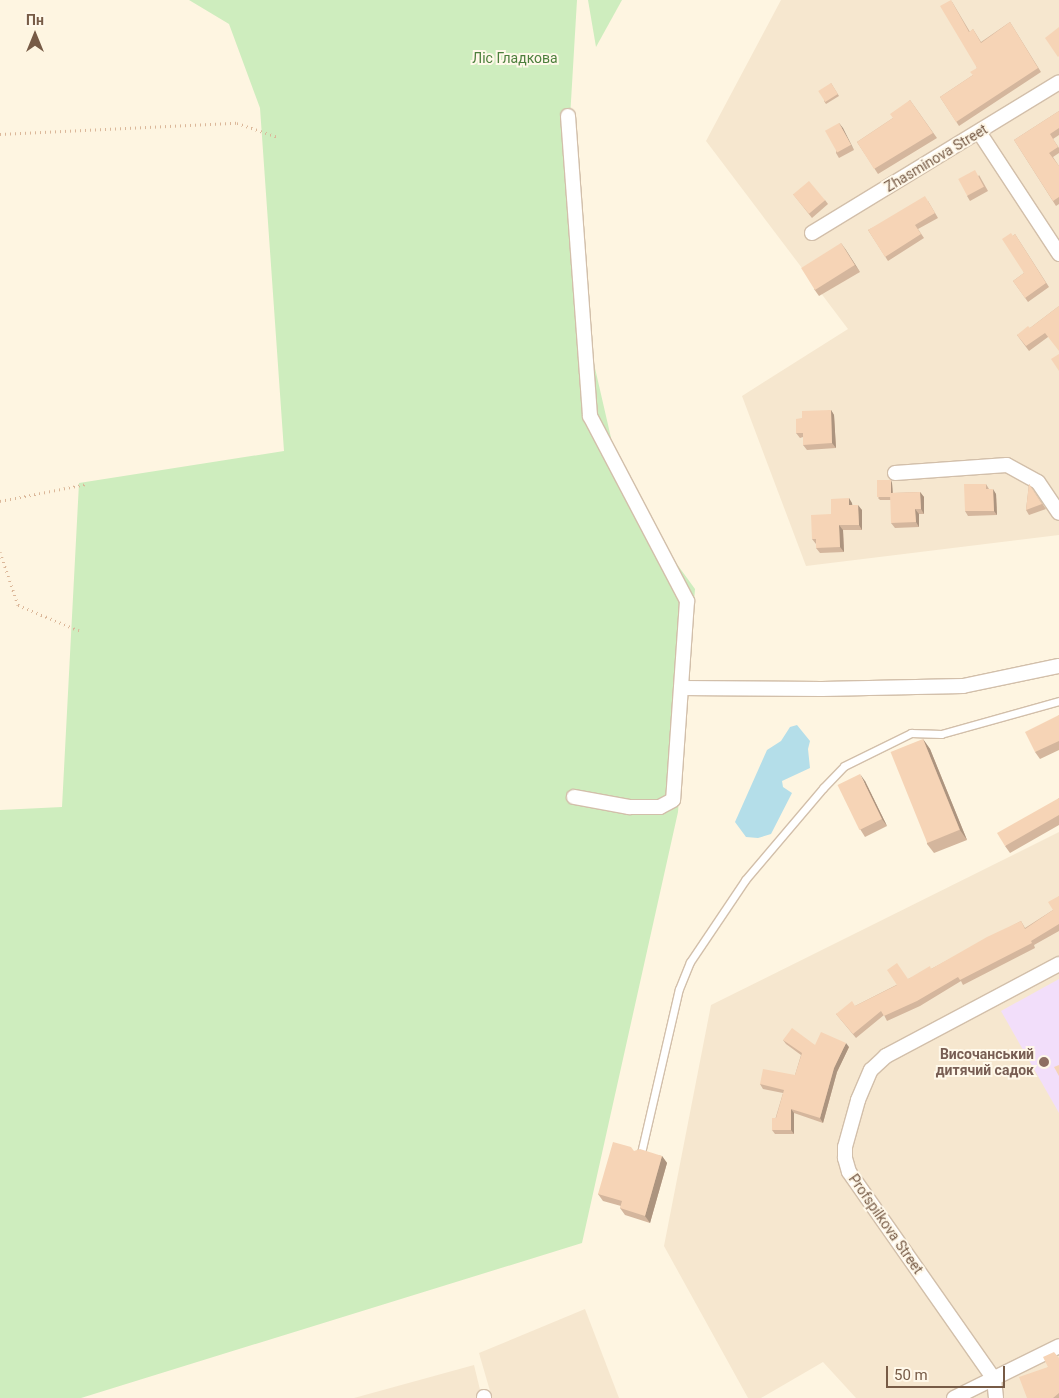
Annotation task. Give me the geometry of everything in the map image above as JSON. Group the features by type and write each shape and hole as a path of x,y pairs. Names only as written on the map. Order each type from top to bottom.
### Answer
{"street":[{"name":"Zhasminova Street","path":"812,233 1059,82"},
{"path":"568,116 590,416 687,601 673,800 660,807 629,807 574,797"},
{"path":"979,132 1059,254"},
{"path":"896,473 1006,465 1038,482 1059,513"},
{"path":"681,688 822,689 963,686 1059,666"},
{"name":"Profspilkova Street","path":"996,1398 994,1379 849,1172 845,1158 845,1148 858,1100 871,1070 886,1056 1059,964"},
{"path":"954,1398 1059,1346"}],"lane":[{"path":"642,1153 679,989 690,962 745,880 822,788 844,766 911,733 941,734 1059,700"}],"path":[{"path":"0,134 237,123 278,137"},
{"path":"0,501 87,484"},
{"path":"0,552 18,605 80,631"}],"shaded area":[{"path":"781,0 1059,0 1059,535 806,566 742,396 848,329 706,141"},
{"path":"1059,832 1059,1398 856,1398 823,1362 761,1398 748,1398 664,1246 711,1005"},
{"name":"Височанський дитячий садок","path":"1059,979 1059,1113 1001,1011"},
{"path":"585,1309 619,1398 492,1398 479,1353"},
{"path":"474,1365 482,1398 354,1398"}],"green space":[{"name":"Ліс Гладкова","path":"189,0 577,0 570,118 586,329 623,490 695,589 678,812 582,1243 81,1398 0,1398 0,810 62,807 79,483 284,451 260,108 229,24"},
{"path":"588,0 622,0 596,47"}],"water":[{"path":"797,725 810,741 808,749 810,768 782,781 783,787 792,793 771,834 758,838 746,837 735,822 767,750 781,741 790,727"}],"building":[{"path":"951,0 969,32 973,29 981,43 1010,22 1038,68 956,122 940,97 973,75 970,72 977,68 940,6"},
{"path":"1059,27 1059,56 1058,57 1045,38"},
{"path":"831,83 838,94 825,102 818,91"},
{"path":"910,100 933,133 874,169 857,142 893,118 890,114"},
{"path":"1059,111 1059,128 1050,134 1058,147 1049,153 1059,166 1059,197 1053,201 1014,140"},
{"path":"839,123 851,145 837,153 825,131"},
{"path":"975,170 984,187 967,196 958,179"},
{"path":"809,181 825,200 809,214 793,194"},
{"path":"925,196 935,213 915,225 921,234 885,257 868,230"},
{"path":"1011,233 1013,236 1015,234 1046,283 1025,298 1013,281 1024,273 1002,239"},
{"path":"841,243 855,265 815,290 801,268"},
{"path":"1059,306 1059,351 1045,333 1026,346 1017,335 1028,326 1030,328"},
{"path":"1059,354 1059,371 1051,359"},
{"path":"831,410 832,443 803,445 803,433 796,433 796,419 802,418 802,411"},
{"path":"877,480 891,480 891,497 877,497"},
{"path":"964,484 986,484 986,489 993,489 994,511 965,511"},
{"path":"1029,484 1042,504 1026,510"},
{"path":"920,492 921,509 915,509 916,522 891,523 890,493"},
{"path":"849,498 849,505 858,505 859,525 839,525 840,547 816,548 816,539 812,539 811,515 831,514 831,499"},
{"path":"1059,715 1059,741 1035,752 1025,732"},
{"path":"923,739 960,830 927,843 891,752"},
{"path":"860,774 882,819 859,830 838,785"},
{"path":"1059,798 1059,815 1005,846 997,833"},
{"path":"1059,896 1059,924 1031,941 1032,943 960,980 958,977 917,1001 884,1016 881,1011 853,1034 836,1014 852,1001 855,1006 897,985 887,970 897,963 908,979 930,966 931,969 987,937 1021,921 1025,929 1053,910 1048,902"},
{"path":"792,1028 815,1045 821,1032 846,1043 834,1068 820,1118 791,1109 791,1130 772,1130 772,1118 776,1118 784,1090 760,1084 763,1069 795,1075 802,1053 783,1040"},
{"path":"1059,1065 1059,1076 1054,1067"},
{"path":"613,1142 631,1147 634,1151 640,1149 662,1156 645,1216 620,1208 622,1201 598,1194"},
{"path":"1054,1352 1059,1358 1059,1393 1053,1398 1027,1398 1019,1377 1048,1367 1043,1357"}],"place":[{"name":"Височанський дитячий садок","path":"1044,1062"}]}
